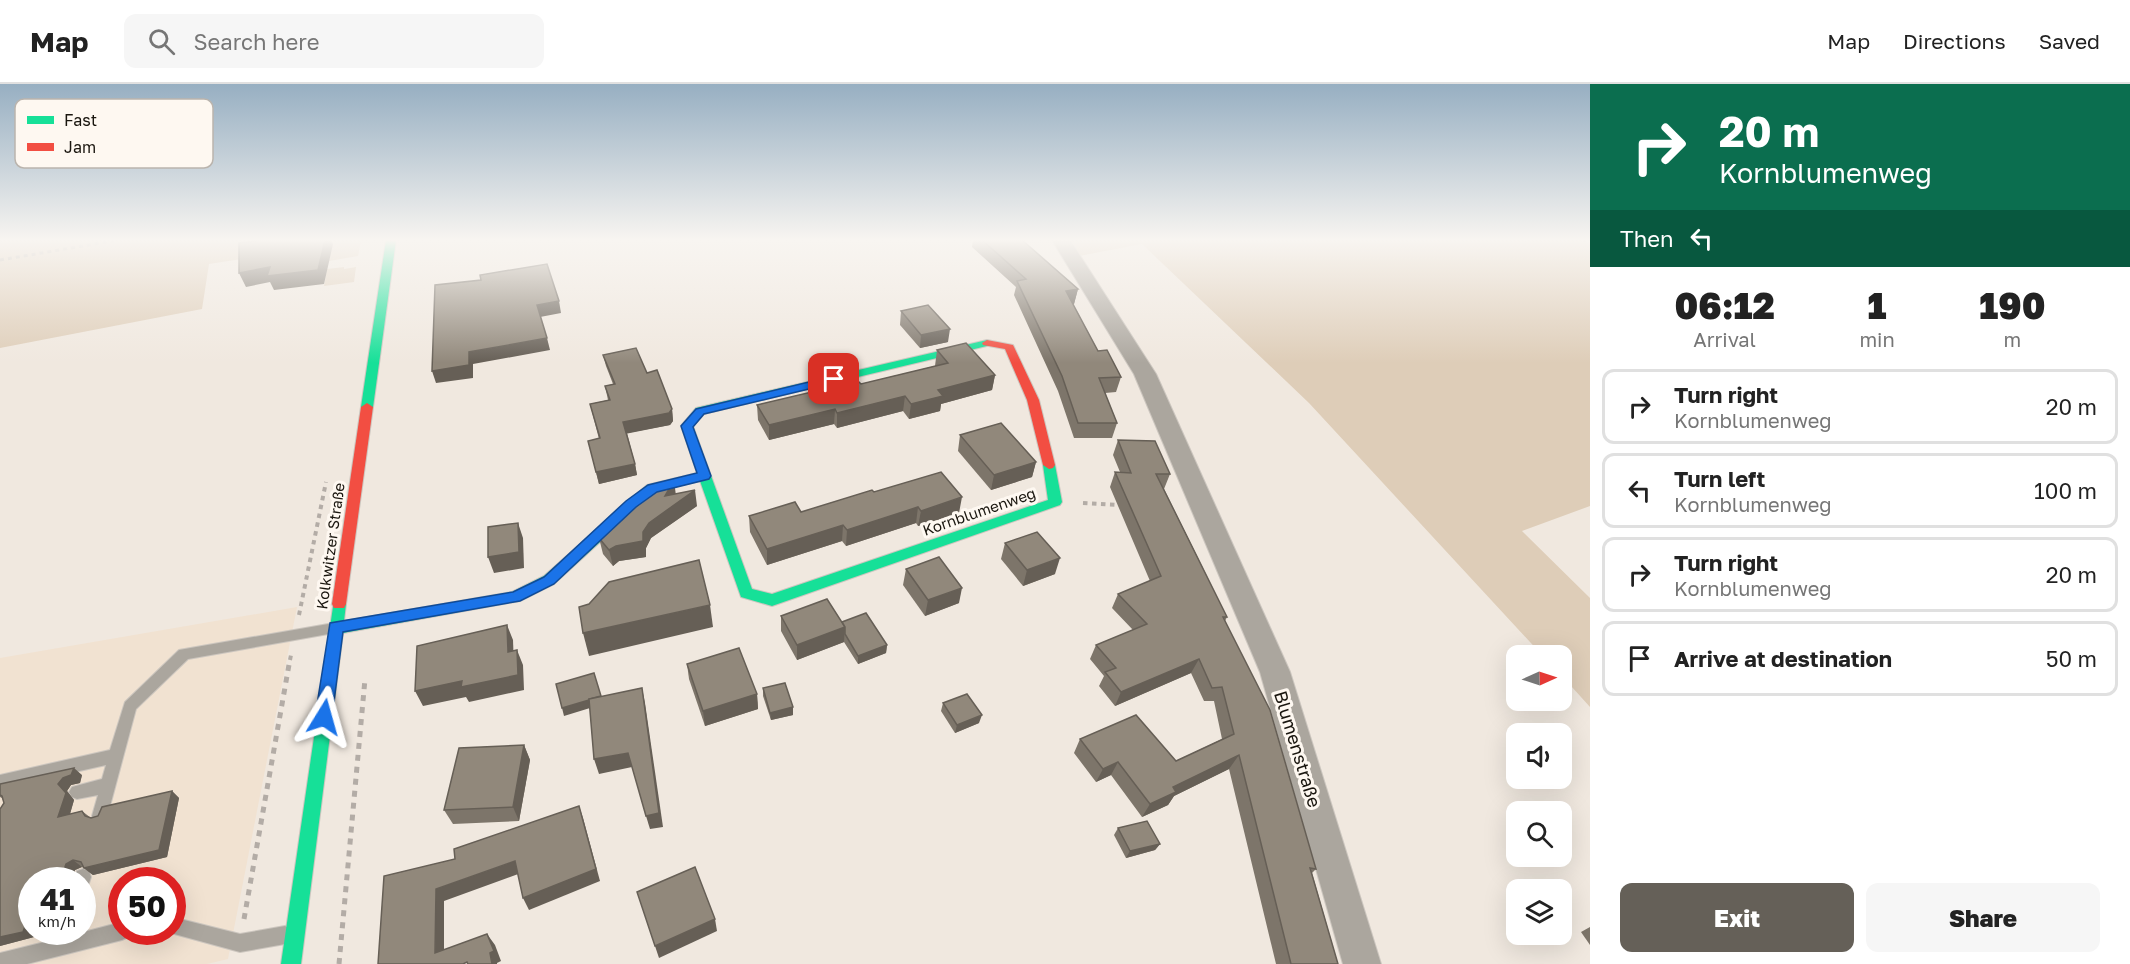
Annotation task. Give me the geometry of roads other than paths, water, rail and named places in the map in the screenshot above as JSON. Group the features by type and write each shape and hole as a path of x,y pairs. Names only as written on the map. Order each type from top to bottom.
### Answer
{"street":[{"name":"Kolkwitzer Straße","path":"291,964 385,281"},
{"name":"Blumenstraße","path":"1087,281 1145,374 1275,672 1362,964"},
{"name":"Kornblumenweg","path":"991,342 1009,347 1033,400 1048,457 1055,502 772,600 746,593 704,476 687,426 700,411 991,342"},
{"path":"336,628 515,597 549,580 631,504 652,489 704,476"}],"lane":[{"path":"100,816 130,706 184,654 336,628"},
{"path":"0,782 116,756"},
{"path":"77,792 109,785"},
{"path":"186,930 240,943 296,934"},
{"path":"0,962 47,945"}]}
